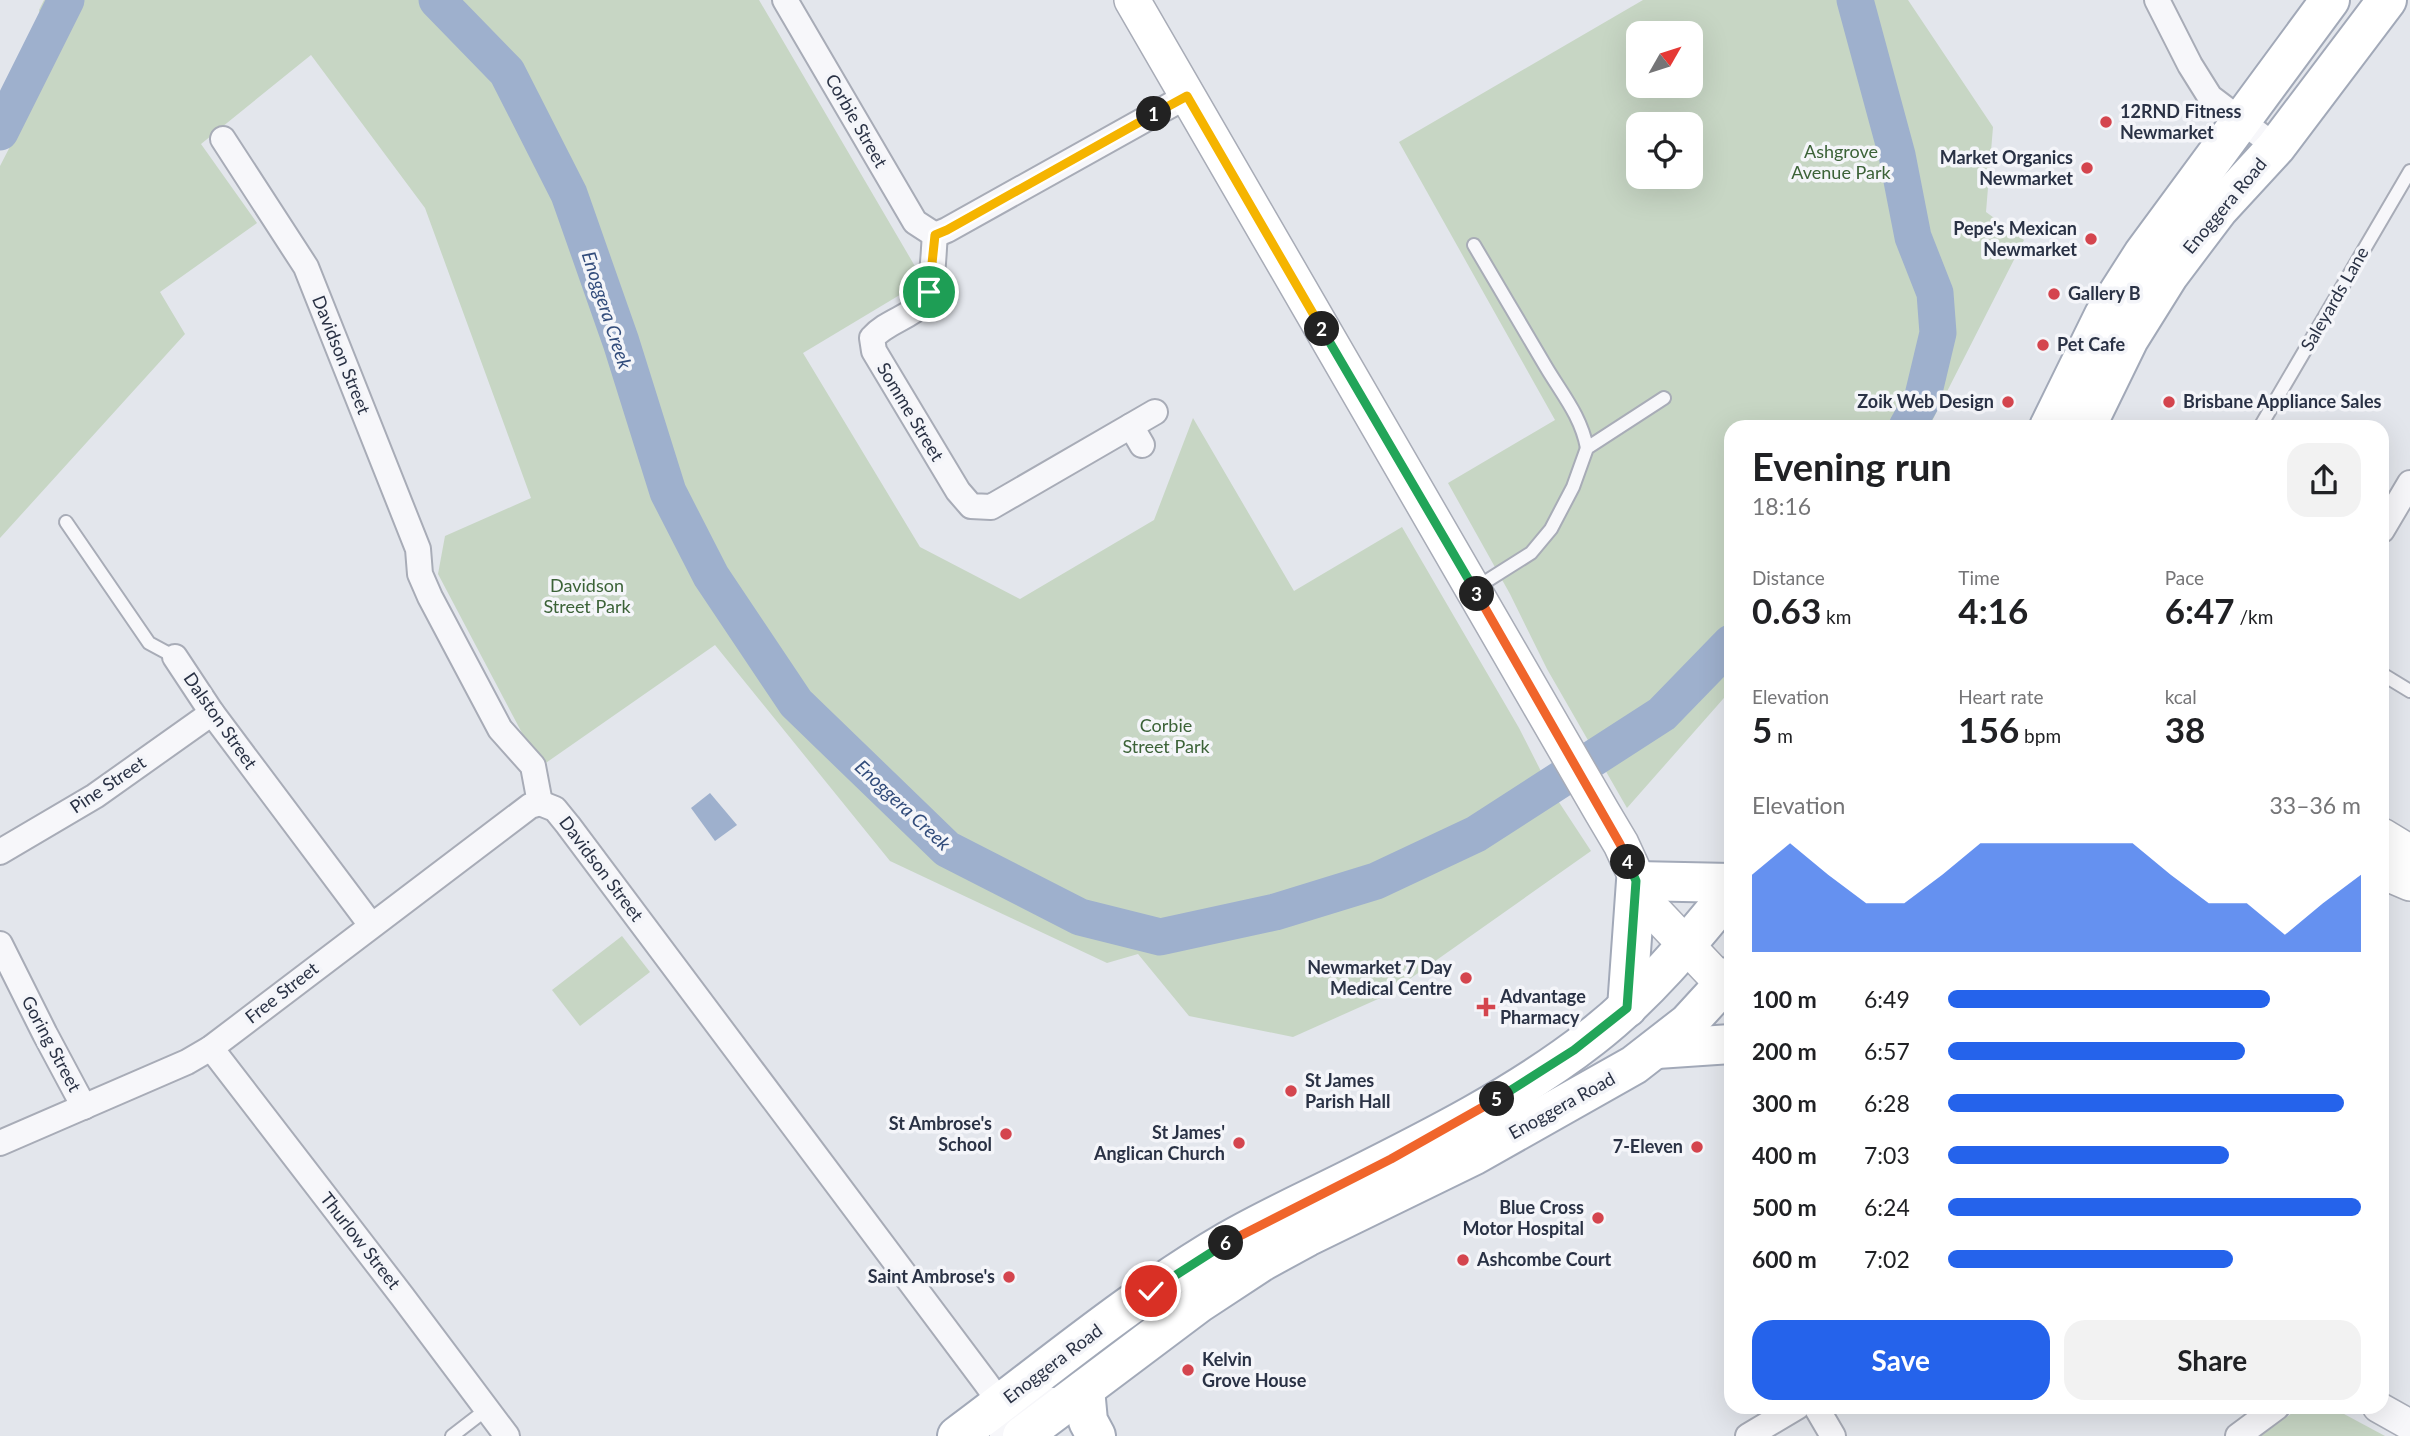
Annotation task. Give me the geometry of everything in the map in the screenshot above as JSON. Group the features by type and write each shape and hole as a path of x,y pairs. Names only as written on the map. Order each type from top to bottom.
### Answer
{"main road":[{"path":"1132,0 1602,811 1650,907 1686,947 1724,980"},
{"name":"Enoggera Road","path":"2052,420 2086,350 2124,284 2165,222 2330,0"},
{"name":"Enoggera Road","path":"2089,420 2129,339 2169,275 2218,210 2276,147 2386,0"},
{"path":"2389,840 2410,853"},
{"path":"2389,874 2410,883"},
{"path":"1636,881 1724,883"},
{"path":"1627,1008 1636,881"},
{"name":"Enoggera Road","path":"957,1436 1001,1420 1189,1265 1273,1217 1391,1159 1477,1111 1574,1050 1627,1008 1686,947 1724,900"},
{"name":"Enoggera Road","path":"1022,1436 1199,1303 1263,1261 1473,1156 1587,1093 1657,1049 1724,989"},
{"path":"1657,1049 1724,1044"},
{"path":"1078,1395 1096,1436"}],"street":[{"name":"Corbie Street","path":"785,0 915,222 935,235"},
{"path":"2157,0 2204,90 2215,103 2276,147"},
{"path":"935,235 1187,96"},
{"name":"Davidson Street","path":"223,139 306,267 418,549 420,574 430,597 500,729 533,766 540,803 555,809 568,825 1001,1420"},
{"name":"Somme Street","path":"935,235 929,292 921,304 880,329 872,338 874,351 958,491 971,506 991,508 1137,436 1155,412"},
{"path":"2389,518 2410,483"},
{"name":"Dalston Street","path":"175,657 212,713 371,925"},
{"name":"Pine Street","path":"0,852 95,796 212,713"},
{"name":"Free Street","path":"0,1143 187,1062 211,1048 530,806 540,803"},
{"name":"Goring Street","path":"0,944 85,1107"},
{"name":"Thurlow Street","path":"211,1048 507,1436"},
{"path":"1001,1420 1040,1399 1078,1395"},
{"path":"1748,1436 1785,1414"},
{"path":"1820,1414 1833,1436"},
{"path":"2238,1436 2268,1414"},
{"path":"2389,1414 2410,1426"}],"lane":[{"name":"Saleyards Lane","path":"2264,420 2410,171"},
{"path":"1474,246 1576,412 1587,448 1573,487 1551,529 1531,553 1474,590"},
{"path":"1587,448 1664,398"},
{"name":"Dalston Street","path":"66,522 149,643 175,657"},
{"path":"2389,678 2410,691"},
{"path":"452,1436 487,1409"}],"green space":[{"path":"44,0 759,0 916,268 908,290 803,353 920,547 1020,599 1154,520 1193,418 1294,591 1402,527 1519,728 1549,787 1591,851 1387,995 1293,1037 1189,1016 1138,954 1107,963 890,861 715,645 540,767 438,574 445,536 531,498 425,208 311,55 201,144 257,223 160,292 185,334 0,538 0,166 51,67 39,10"},
{"name":"Ashgrove Avenue Park","path":"1643,0 1908,0 1993,127 1986,212 2024,240 1933,420 1724,420 1724,698 1627,808 1547,669 1510,594 1448,483 1555,420 1399,142"},
{"path":"622,936 650,972 580,1026 552,990"},
{"path":"2291,1414 2344,1414 2385,1436 2261,1436"}],"water":[{"path":"710,793 737,825 715,841 691,808"}],"waterway":[{"name":"Enoggera Creek","path":"0,132 66,0"},
{"name":"Enoggera Creek","path":"437,0 507,72 569,194 621,342 668,492 711,576 796,703 947,849 1080,917 1160,937 1275,912 1376,881 1476,834 1662,714 1724,650"},
{"name":"Enoggera Creek","path":"1855,0 1897,155 1913,237 1935,293 1938,333 1922,400 1911,420"}],"place":[{"name":"12RND Fitness Newmarket","path":"2106,122"},
{"name":"Market Organics Newmarket","path":"2087,168"},
{"name":"Pepe's Mexican Newmarket","path":"2091,239"},
{"name":"Gallery B","path":"2054,294"},
{"name":"Pet Cafe","path":"2043,345"},
{"name":"Zoik Web Design","path":"2008,402"},
{"name":"Brisbane Appliance Sales","path":"2169,402"},
{"name":"Newmarket 7 Day Medical Centre","path":"1466,978"},
{"name":"Advantage Pharmacy","path":"1486,1007"},
{"name":"St James Parish Hall","path":"1291,1091"},
{"name":"St Ambrose's School","path":"1006,1134"},
{"name":"St James' Anglican Church","path":"1239,1143"},
{"name":"7-Eleven","path":"1697,1147"},
{"name":"Blue Cross Motor Hospital","path":"1598,1218"},
{"name":"Ashcombe Court","path":"1463,1260"},
{"name":"Saint Ambrose's","path":"1009,1277"},
{"name":"Kelvin Grove House","path":"1188,1370"}],"route":[{"path":"929,292 935,235 1187,96 1602,811 1636,881 1627,1008 1610,1023 1548,1069 1477,1111 1391,1159 1230,1240 1151,1291"}],"park label":[{"name":"Davidson Street Park","path":"587,596"},
{"name":"Corbie Street Park","path":"1166,736"}]}
